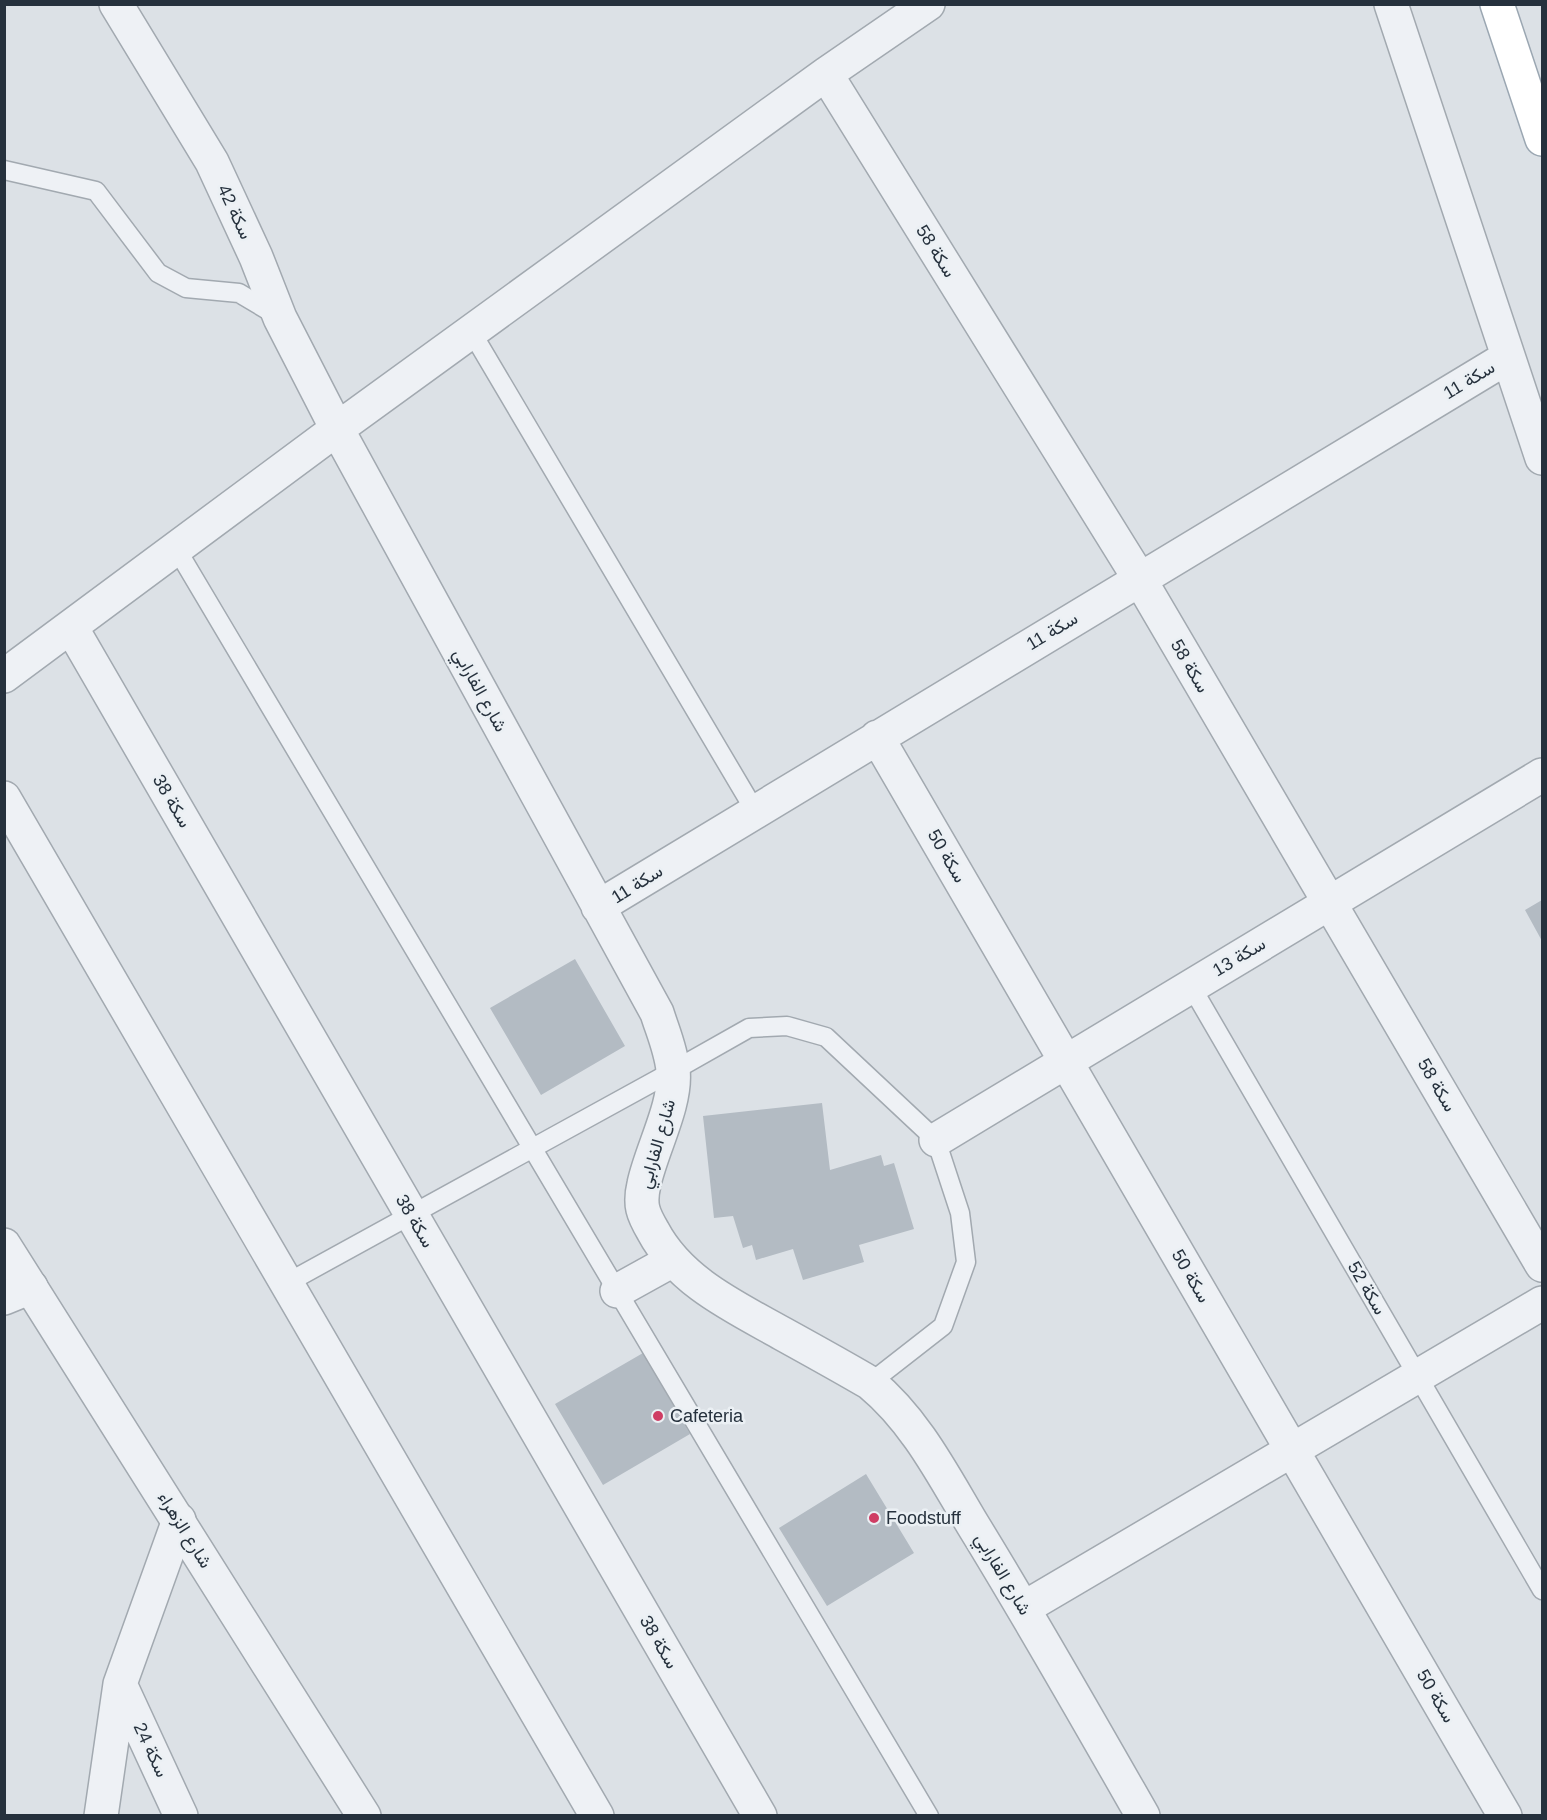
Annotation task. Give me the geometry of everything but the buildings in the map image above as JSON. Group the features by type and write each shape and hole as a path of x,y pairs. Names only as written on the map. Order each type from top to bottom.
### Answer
{"main road":[{"path":"1497,4 1542,140"}],"street":[{"name":"سكة 42","path":"116,4 212,162 256,257 280,318 337,429"},
{"path":"4,676 337,429 826,74 928,4"},
{"path":"1391,4 1542,458"},
{"name":"سكة 58","path":"826,74 1139,578 1542,1265"},
{"name":"سكة 11","path":"598,907 1508,357"},
{"name":"شارع الفارابي","path":"337,429 657,1013 668,1044 673,1071 672,1094 643,1185 642,1211 656,1238 673,1260 696,1282 731,1305 870,1383 890,1400 915,1430 1024,1608 1143,1815"},
{"name":"سكة 38","path":"71,627 758,1815"},
{"name":"سكة 50","path":"878,737 1505,1815"},
{"name":"سكة 13","path":"936,1140 1542,775"},
{"path":"4,798 597,1815"},
{"name":"شارع الزهراء","path":"4,1245 18,1292 179,1521 364,1815"},
{"path":"617,1291 673,1260"},
{"path":"1024,1608 1542,1302"},
{"path":"101,1815 120,1684 179,1521"},
{"name":"سكة 24","path":"120,1684 181,1815"}],"lane":[{"path":"4,170 96,191 158,273 186,288 239,293 280,318"},
{"path":"471,332 755,811"},
{"path":"176,548 929,1815"},
{"name":"سكة 52","path":"1191,986 1542,1590"},
{"path":"286,1282 749,1028 787,1026 826,1037 936,1140 960,1213 966,1262 943,1326 870,1383"}],"place":[{"name":"Cafeteria","path":"658,1416"},
{"name":"Foodstuff","path":"874,1518"}]}
